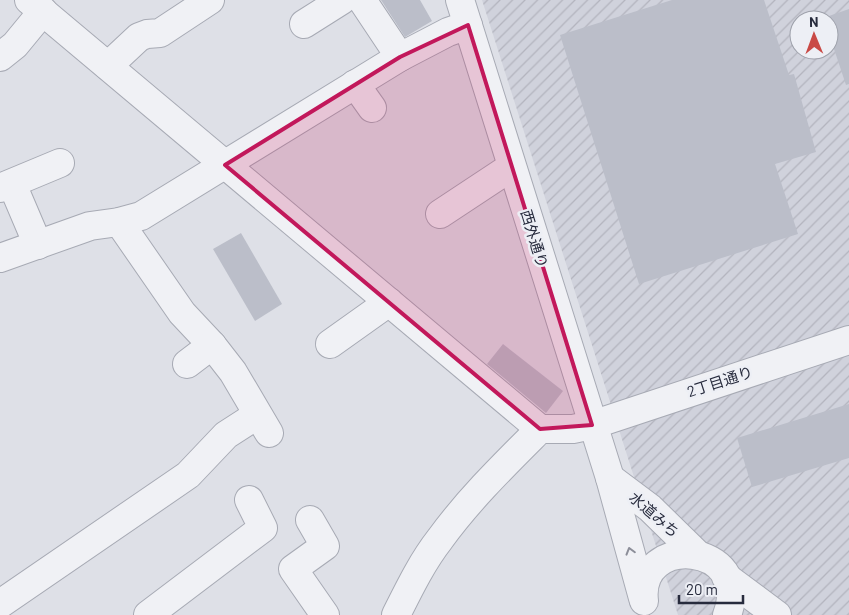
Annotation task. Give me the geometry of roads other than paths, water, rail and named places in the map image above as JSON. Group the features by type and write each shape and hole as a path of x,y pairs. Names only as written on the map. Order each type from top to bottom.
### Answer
{"street":[{"path":"304,24 342,0"},
{"path":"362,0 400,57"},
{"path":"108,66 139,37 160,33 197,3"},
{"path":"0,57 15,46 36,6 540,429 492,477 440,538 416,575 396,615"},
{"path":"0,258 90,226 119,222 141,216 400,57 448,32 464,13"},
{"name":"西外通り","path":"464,13 610,478 646,607"},
{"path":"355,84 372,108"},
{"path":"38,245 6,186 60,164"},
{"path":"440,214 502,173 512,169"},
{"path":"0,604 188,475 226,435 263,424 233,372 212,344 182,313 119,222"},
{"path":"330,344 389,302"},
{"name":"2丁目通り","path":"540,429 573,429 592,424 849,340"},
{"path":"187,364 212,344"},
{"name":"水道みち","path":"610,478 650,508 697,554 709,558 719,566 726,577"},
{"path":"148,615 182,600 268,536 249,500"},
{"path":"319,526 325,546 293,569 301,594 325,615"},
{"path":"646,607 648,579 659,563 677,555 697,554"},
{"path":"726,577 731,590 727,615"},
{"path":"726,577 777,615"}]}
